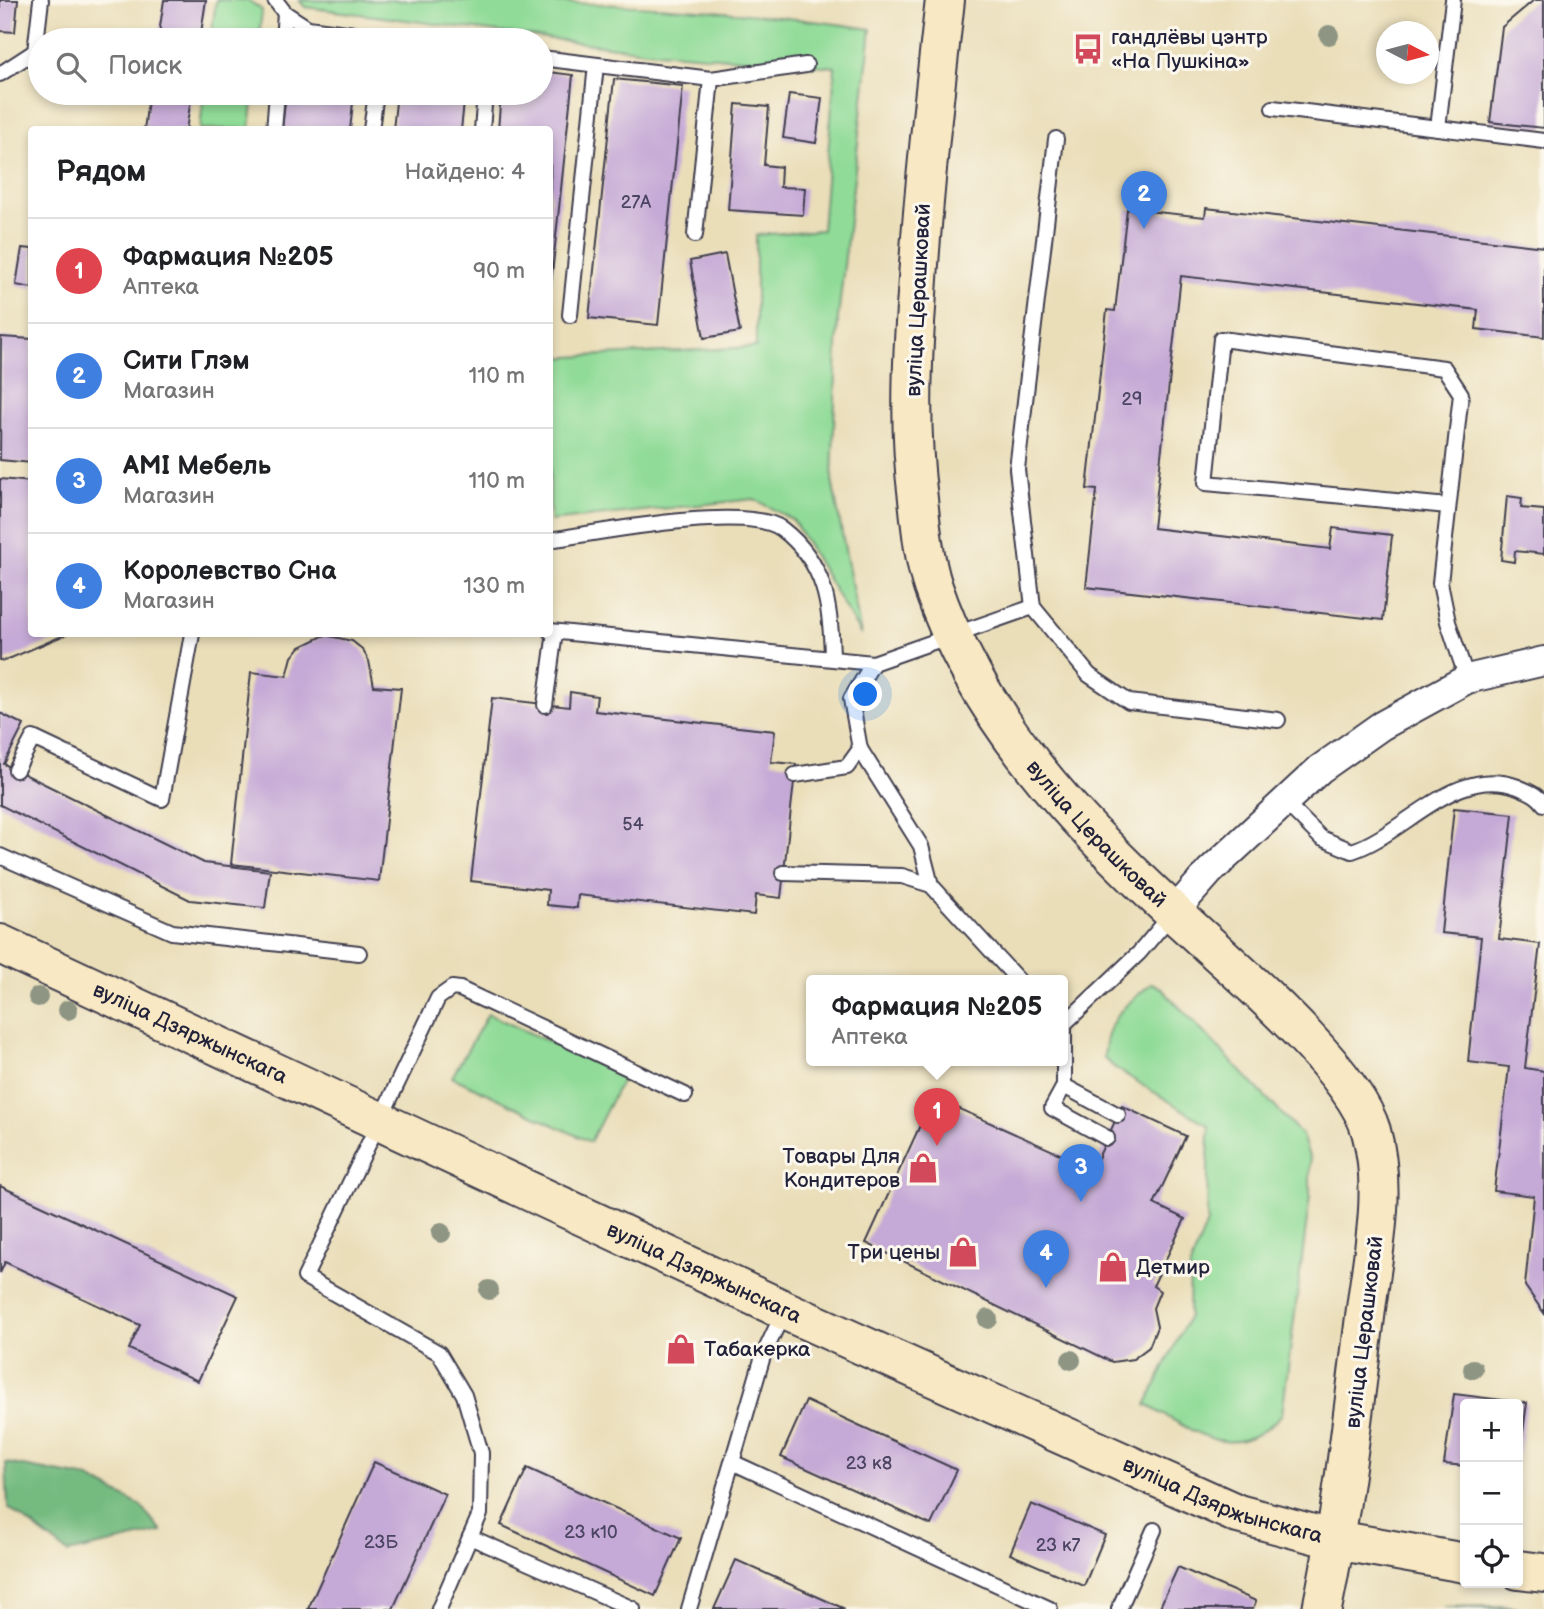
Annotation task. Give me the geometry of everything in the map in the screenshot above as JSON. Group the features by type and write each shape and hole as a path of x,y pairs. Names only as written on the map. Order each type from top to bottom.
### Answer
{"street":[{"name":"вуліца Церашковай","path":"945,0 921,229 912,397 913,460 921,524 932,582 952,636 993,713 1051,786 1113,855 1253,986 1331,1066 1354,1095 1369,1126 1377,1166 1378,1217 1336,1541 1322,1609"},
{"path":"1173,913 1210,871 1284,801 1320,769 1381,726 1467,679 1544,661"},
{"name":"вуліца Дзяржынскага","path":"5,950 784,1310 1238,1514 1336,1541 1460,1562"},
{"path":"1523,1571 1544,1573"}],"lane":[{"path":"39,28 41,0"},
{"path":"275,0 285,13 308,28"},
{"path":"1438,128 1453,0"},
{"path":"283,28 285,13"},
{"path":"0,74 28,56"},
{"path":"553,60 711,79 806,65"},
{"path":"570,315 596,65"},
{"path":"695,235 711,79"},
{"path":"274,126 276,105"},
{"path":"372,126 374,105"},
{"path":"481,126 484,105"},
{"path":"1273,108 1544,141"},
{"path":"1056,139 1017,469 1033,607 1089,675 1129,702 1278,720"},
{"path":"1448,506 1206,483 1222,339 1444,368 1461,394 1440,583 1448,622 1467,679"},
{"path":"553,540 726,517 780,527 802,550 824,583 831,608 832,658"},
{"path":"553,631 873,663 1033,607"},
{"path":"16,771 33,738 162,799 191,637"},
{"path":"545,705 551,637"},
{"path":"873,663 851,699 860,749 921,846 931,886"},
{"path":"795,775 847,767 860,749"},
{"path":"1284,801 1321,838 1352,851 1372,845 1451,791 1482,785 1511,785 1539,796 1544,804"},
{"path":"0,856 172,932 359,953"},
{"path":"783,873 902,876 931,886 1013,975"},
{"path":"1068,1021 1139,953 1173,913"},
{"path":"439,1609 480,1514 481,1453 464,1395 439,1353 305,1277 438,998 452,988 685,1095"},
{"path":"1064,1066 1064,1086 1052,1108 1107,1138"},
{"path":"1064,1086 1118,1115"},
{"path":"689,1609 764,1356 784,1310"},
{"path":"732,1462 1050,1609"},
{"path":"1119,1609 1154,1530"},
{"path":"470,1537 633,1609"}],"green space":[{"path":"216,0 248,0 262,10 260,28 212,28"},
{"path":"299,0 585,4 729,12 871,29 838,318 832,480 861,635 793,520 754,499 553,521 553,358 756,347 756,235 822,230 835,67 646,51 553,39 553,28 468,28 305,7"},
{"path":"203,105 253,105 250,126 200,126"},
{"path":"1152,983 1161,988 1302,1135 1310,1160 1310,1196 1282,1414 1264,1430 1247,1439 1231,1442 1215,1440 1146,1405 1189,1316 1190,1266 1207,1223 1209,1126 1115,1068 1104,1058 1109,1032 1118,1014"},
{"path":"488,1014 624,1076 590,1142 452,1077"},
{"path":"6,1463 89,1478 141,1506 162,1532 68,1553 8,1507"},
{"path":"1509,1606 1518,1609 1443,1607"}],"building":[{"path":"0,0 18,0 15,32 0,31"},
{"path":"164,0 206,0 202,28 160,28"},
{"path":"1534,0 1544,0 1544,128 1490,122 1502,27"},
{"path":"553,72 573,75 553,265 553,126 498,126 500,105 553,105"},
{"path":"614,79 683,86 658,325 589,318"},
{"path":"789,94 822,98 816,143 783,138"},
{"path":"736,104 769,107 764,165 781,167 780,187 805,188 803,215 728,210"},
{"path":"147,105 190,105 187,126 145,126"},
{"path":"285,105 353,105 350,126 282,126"},
{"path":"396,105 464,105 461,126 393,126"},
{"path":"1206,208 1544,247 1544,337 1476,329 1478,310 1181,276 1153,528 1330,549 1333,528 1392,535 1383,620 1086,587 1097,490 1087,489 1107,310 1115,311 1127,209 1205,217"},
{"path":"22,248 28,249 28,287 16,285"},
{"path":"725,254 740,332 704,338 690,261"},
{"path":"1,337 28,339 28,463 0,460"},
{"path":"0,479 28,482 28,637 60,637 4,661 0,660"},
{"path":"1507,496 1522,498 1521,508 1544,510 1544,554 1515,551 1514,562 1501,560"},
{"path":"321,637 352,641 362,649 369,661 374,686 401,688 379,881 231,864 251,672 287,676 292,657 300,647"},
{"path":"570,692 597,696 595,711 775,731 771,762 796,764 781,898 756,895 754,915 578,895 577,908 547,905 548,890 471,881 492,698 569,707"},
{"path":"0,713 24,725 4,764 204,863 270,871 265,908 190,900 0,805"},
{"path":"1454,808 1513,814 1499,939 1540,944 1525,1068 1544,1071 1544,1313 1525,1286 1534,1196 1494,1191 1509,1067 1468,1062 1481,937 1441,933"},
{"path":"933,1097 1093,1169 1122,1106 1186,1136 1154,1204 1185,1219 1153,1286 1160,1291 1153,1308 1157,1327 1149,1347 1133,1359 1112,1362 866,1243"},
{"path":"0,1186 238,1296 198,1381 129,1349 140,1325 5,1262 0,1273"},
{"path":"1454,1394 1495,1399 1460,1399 1460,1466 1444,1464"},
{"path":"806,1401 957,1470 931,1525 781,1457"},
{"path":"1523,1403 1527,1403 1523,1432"},
{"path":"374,1462 445,1494 393,1609 308,1609"},
{"path":"527,1468 681,1538 655,1596 501,1525"},
{"path":"1031,1504 1105,1535 1084,1586 1010,1554"},
{"path":"736,1560 845,1609 714,1609"},
{"path":"1178,1567 1256,1601 1253,1609 1159,1609"}],"place":[{"name":"гандлёвы цэнтр «На Пушкіна»","path":"1088,49"},
{"name":"Сити Глэм","path":"1144,229"},
{"name":"Фармация №205","path":"937,1146"},
{"name":"Товары Для Кондитеров","path":"923,1168"},
{"name":"AMI Мебель","path":"1081,1202"},
{"name":"Три цены","path":"963,1252"},
{"name":"Детмир","path":"1113,1267"},
{"name":"Королевство Сна","path":"1046,1288"},
{"name":"Табакерка","path":"681,1349"}]}
